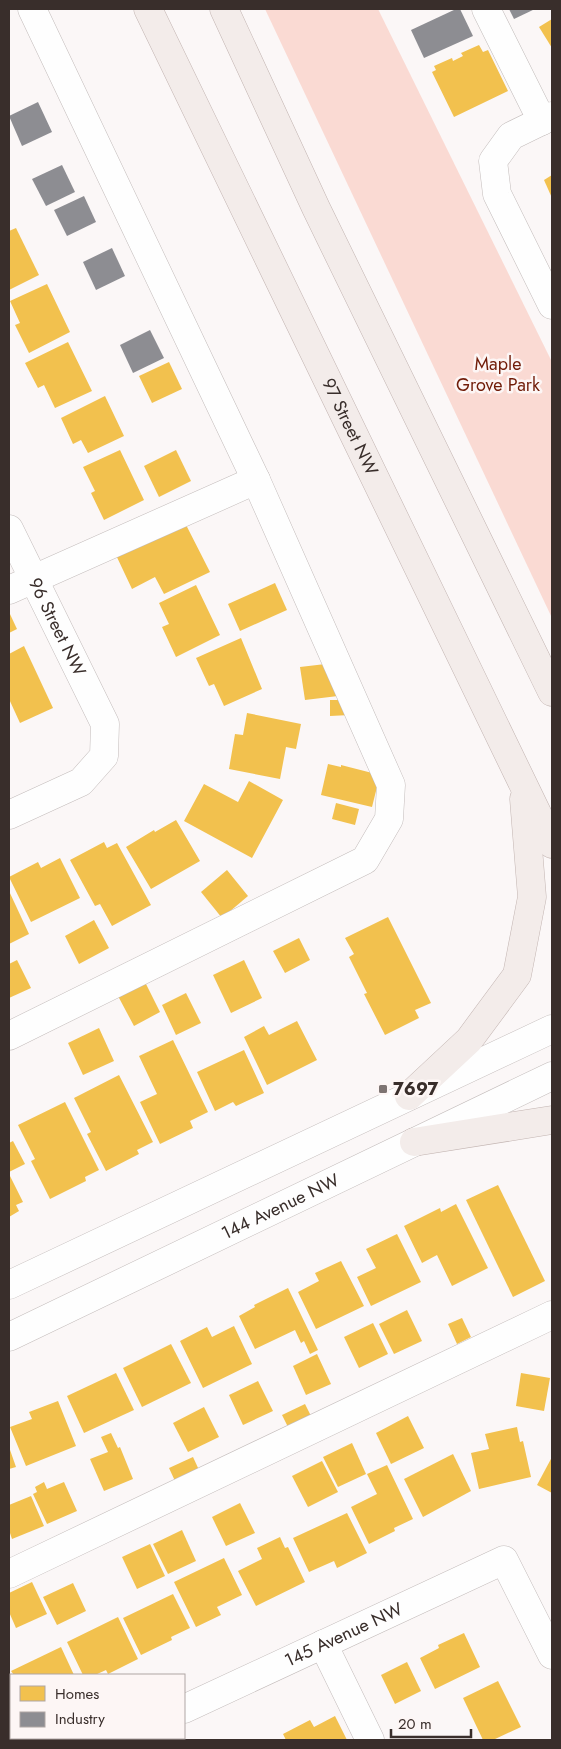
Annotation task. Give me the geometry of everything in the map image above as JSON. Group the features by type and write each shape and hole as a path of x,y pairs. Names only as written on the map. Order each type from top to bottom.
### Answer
{"main road":[{"name":"97 Street NW","path":"148,9 552,844"},
{"path":"224,9 316,208 552,692"},
{"path":"409,1096 468,1040 517,975 532,897 523,785"},
{"path":"414,1142 552,1120"}],"street":[{"path":"9,1036 365,860 389,819 391,785 256,480 32,9"},
{"path":"486,9 547,119 511,136 493,161 497,194 552,305"},
{"path":"9,590 256,480"},
{"name":"96 Street NW","path":"9,529 105,724 104,756 81,782 9,815"},
{"path":"9,1285 552,1029"},
{"name":"144 Avenue NW","path":"9,1337 552,1076"},
{"path":"9,1574 552,1314"},
{"name":"145 Avenue NW","path":"185,1709 504,1560 552,1655"},
{"path":"322,1644 370,1740"}],"green space":[{"name":"Maple Grove Park","path":"265,9 378,9 552,362 552,618"}],"building: Homes":[{"path":"552,19 552,48 539,27"},
{"path":"479,45 483,52 488,50 508,91 454,117 432,72 436,70 434,66 452,58 453,61 463,56 461,53"},
{"path":"552,175 552,198 544,180"},
{"path":"16,228 39,275 9,290 9,231"},
{"path":"47,284 70,332 29,353 15,325 20,323 10,301"},
{"path":"68,342 92,391 55,408 44,385 38,388 25,363"},
{"path":"169,362 182,389 152,403 139,376"},
{"path":"105,396 124,436 88,453 81,440 73,444 61,418"},
{"path":"120,450 144,500 104,520 91,493 95,491 83,467"},
{"path":"176,450 191,481 159,497 144,466"},
{"path":"182,517 210,572 164,594 155,577 132,589 115,553"},
{"path":"275,583 287,610 240,631 228,604"},
{"path":"196,585 220,635 176,657 162,627 169,624 159,603"},
{"path":"9,612 17,629 9,633"},
{"path":"241,638 262,689 224,706 214,684 209,686 196,658"},
{"path":"24,646 53,708 20,723 9,699 9,654"},
{"path":"334,663 338,696 305,700 300,667"},
{"path":"330,700 350,700 350,715 330,716"},
{"path":"247,713 301,724 296,749 286,747 280,779 229,769 235,734 243,735"},
{"path":"328,764 341,767 341,765 380,775 372,807 321,795"},
{"path":"249,781 283,800 252,858 184,821 204,784 238,802"},
{"path":"336,803 359,809 355,825 332,819"},
{"path":"176,820 200,861 151,889 126,847 154,830 155,832"},
{"path":"104,842 107,848 117,843 151,905 112,926 100,904 95,906 70,860"},
{"path":"60,858 80,898 31,922 9,877 38,862 41,868"},
{"path":"227,870 248,896 222,918 201,892"},
{"path":"9,891 29,934 9,944"},
{"path":"388,917 431,1003 415,1010 419,1018 385,1035 364,994 367,993 349,957 354,954 345,938"},
{"path":"94,920 109,948 79,964 65,936"},
{"path":"299,938 310,960 285,973 273,951"},
{"path":"17,960 31,988 9,998 9,964"},
{"path":"244,960 262,998 231,1013 213,975"},
{"path":"145,982 160,1012 134,1026 118,996"},
{"path":"186,993 201,1023 176,1035 162,1005"},
{"path":"297,1021 317,1060 267,1085 244,1037 264,1026 269,1035"},
{"path":"99,1028 114,1061 83,1075 68,1043"},
{"path":"173,1040 208,1112 190,1121 193,1128 160,1144 140,1102 157,1094 139,1056"},
{"path":"244,1050 264,1093 236,1106 233,1102 215,1111 197,1072"},
{"path":"119,1075 153,1142 137,1150 139,1154 106,1171 87,1134 91,1132 74,1098"},
{"path":"65,1102 99,1170 85,1177 86,1181 50,1199 31,1161 35,1159 18,1125"},
{"path":"13,1141 25,1164 9,1172 9,1143"},
{"path":"9,1174 23,1202 16,1205 19,1211 9,1217"},
{"path":"498,1185 545,1281 513,1297 466,1200"},
{"path":"456,1204 488,1268 452,1286 437,1255 422,1263 404,1226 440,1208 441,1212"},
{"path":"397,1234 421,1282 371,1306 357,1277 376,1268 366,1249"},
{"path":"341,1261 364,1306 316,1329 298,1292 319,1281 315,1273"},
{"path":"288,1288 318,1350 310,1354 304,1341 301,1343 295,1330 255,1349 239,1316 255,1307 254,1305"},
{"path":"407,1310 422,1341 394,1354 379,1324"},
{"path":"462,1318 471,1337 457,1344 448,1324"},
{"path":"373,1323 388,1354 359,1368 344,1337"},
{"path":"234,1326 252,1364 203,1388 180,1341 207,1327 212,1337"},
{"path":"171,1344 191,1383 142,1407 123,1368"},
{"path":"317,1354 331,1384 306,1395 293,1366"},
{"path":"116,1373 134,1410 84,1433 67,1396"},
{"path":"521,1373 550,1378 544,1411 516,1406"},
{"path":"258,1381 273,1411 243,1425 229,1395"},
{"path":"58,1401 76,1446 26,1466 10,1427 32,1419 29,1412"},
{"path":"305,1404 311,1416 288,1427 282,1415"},
{"path":"204,1407 219,1437 188,1452 173,1423"},
{"path":"408,1416 424,1448 391,1464 376,1433"},
{"path":"517,1427 520,1442 523,1441 531,1477 479,1489 471,1453 489,1449 485,1434"},
{"path":"111,1433 118,1448 120,1447 133,1479 104,1491 90,1459 108,1452 101,1437"},
{"path":"352,1443 366,1474 338,1487 323,1457"},
{"path":"9,1447 16,1467 9,1469"},
{"path":"453,1454 471,1491 423,1517 404,1479"},
{"path":"193,1457 199,1470 175,1481 169,1468"},
{"path":"552,1457 552,1493 537,1485"},
{"path":"322,1461 338,1492 308,1507 292,1476"},
{"path":"387,1465 413,1519 394,1528 395,1531 369,1544 351,1507 377,1494 367,1474"},
{"path":"44,1482 47,1489 64,1482 77,1511 47,1524 33,1494 37,1492 35,1487"},
{"path":"31,1496 44,1526 12,1539 9,1530 9,1505"},
{"path":"240,1503 255,1533 226,1546 212,1517"},
{"path":"347,1513 367,1553 337,1568 334,1561 309,1572 293,1538"},
{"path":"182,1530 196,1561 168,1574 153,1544"},
{"path":"280,1537 285,1548 288,1547 305,1582 256,1606 238,1571 262,1559 257,1548"},
{"path":"150,1544 165,1576 137,1589 122,1557"},
{"path":"224,1558 242,1595 217,1607 221,1615 196,1627 174,1582"},
{"path":"32,1582 47,1614 16,1628 9,1612 9,1593"},
{"path":"73,1583 86,1611 57,1625 43,1597"},
{"path":"173,1594 190,1628 171,1637 172,1640 141,1655 123,1618"},
{"path":"118,1617 138,1659 108,1674 106,1670 97,1674 83,1674 67,1642"},
{"path":"464,1633 480,1667 435,1689 420,1658 439,1648 438,1645"},
{"path":"61,1647 74,1674 13,1674 11,1671"},
{"path":"407,1662 421,1691 395,1704 381,1675"},
{"path":"498,1681 521,1727 493,1740 483,1740 463,1698"},
{"path":"9,1685 10,1722 9,1723"},
{"path":"335,1716 347,1740 286,1740 283,1734 310,1720 314,1727"}],"building: Industry":[{"path":"456,9 460,9 473,36 424,58 411,30"},
{"path":"509,9 535,9 514,19"},
{"path":"38,102 52,132 22,146 9,116"},
{"path":"62,165 75,192 46,206 32,179"},
{"path":"84,196 96,222 67,236 54,210"},
{"path":"112,248 125,276 96,290 83,262"},
{"path":"150,330 164,358 133,373 120,345"}],"place":[{"name":"7697","path":"383,1089"}]}
